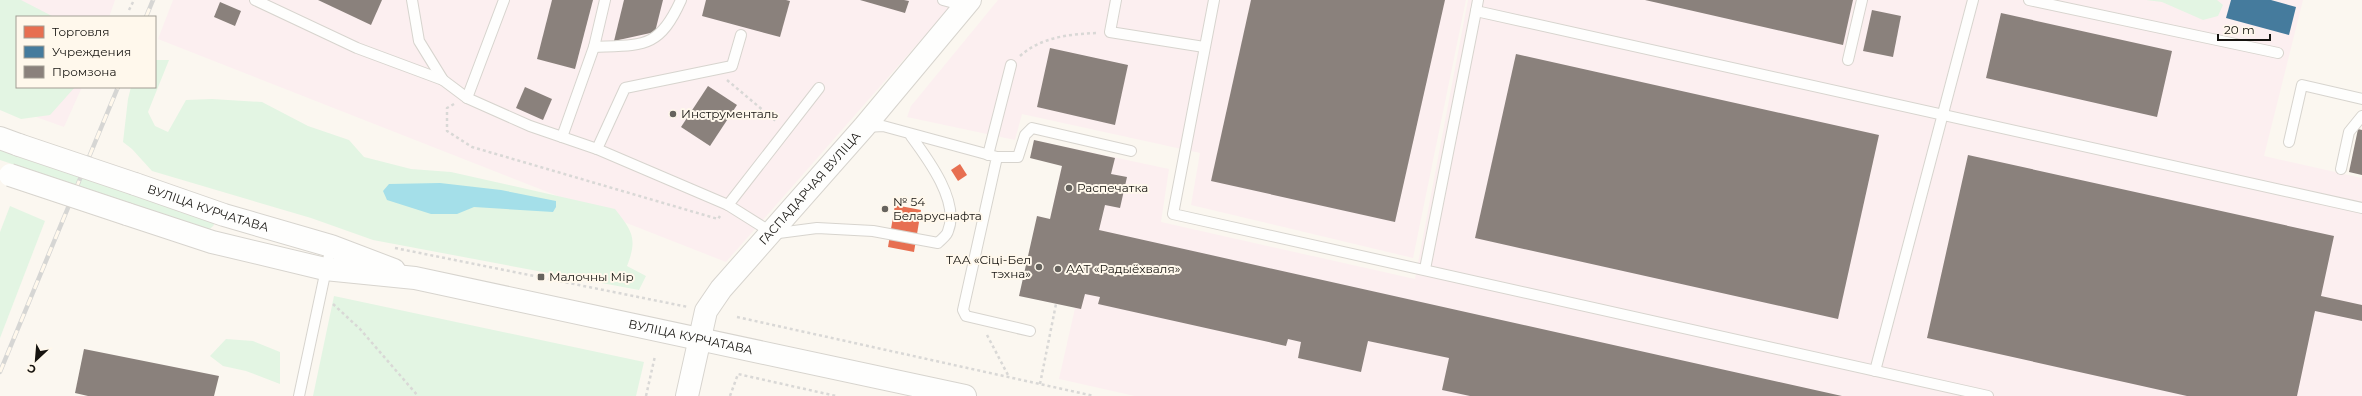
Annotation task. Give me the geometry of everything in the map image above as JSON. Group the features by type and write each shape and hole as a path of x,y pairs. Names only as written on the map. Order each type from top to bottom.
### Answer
{"main road":[{"name":"ГАСПАДАРЧАЯ ВУЛІЦА","path":"687,396 706,311 721,289 864,127 968,3"},
{"name":"ВУЛІЦА КУРЧАТАВА","path":"10,141 224,215 331,246 415,278"},
{"name":"ВУЛІЦА КУРЧАТАВА","path":"5,173 212,242 324,269 415,278 965,396"},
{"path":"212,242 222,235 226,228 224,215"}],"lane":[{"path":"255,0 357,48 443,80 467,98 530,126 597,149 728,205 763,227 771,234 817,228 873,231 938,242 948,232 952,214 944,188 911,136"},
{"path":"412,0 419,41 443,80"},
{"path":"467,98 504,0"},
{"path":"562,137 594,47 605,0"},
{"path":"594,47 636,46 656,39 671,22 681,0"},
{"path":"943,0 968,3"},
{"path":"1116,0 1110,32 1204,47"},
{"path":"1214,0 1173,214 1425,269 1988,396"},
{"path":"1425,269 1478,0"},
{"path":"1848,60 1862,0"},
{"path":"1875,371 1973,0"},
{"path":"2029,0 2278,53"},
{"path":"1476,11 2362,208"},
{"path":"597,149 625,88 732,66 741,35"},
{"path":"1011,65 963,310 966,316 1030,331"},
{"path":"2289,142 2302,85 2362,99"},
{"path":"728,205 819,88"},
{"path":"2341,169 2348,132 2362,116"},
{"path":"864,127 883,126 911,136 992,156 1018,157 1025,135 1032,128 1131,151"},
{"path":"299,396 324,269 331,246"}],"path":[{"path":"129,10 134,0"},
{"path":"1011,65 1032,46 1064,36 1110,32"},
{"path":"714,70 787,130"},
{"path":"467,98 447,108 447,130 472,147 718,219 728,205"},
{"path":"388,246 687,307"},
{"path":"319,295 330,301 360,329 418,396"},
{"path":"1040,384 1056,304"},
{"path":"736,318 1094,396"},
{"path":"979,320 1009,377"},
{"path":"646,396 655,356"},
{"path":"730,396 738,374 836,396"}],"shaded area":[{"path":"0,0 115,0 109,16 16,16 16,88 82,88 64,127 0,104"},
{"path":"173,0 956,0 726,262 158,39"},
{"path":"998,0 1466,0 1413,258 1191,205 1200,153 1022,114 1015,140 907,117 911,106"},
{"path":"1468,0 2303,0 2264,156 2362,178 2362,396 1135,396 1059,379 1075,308 1099,230 1050,219 1066,147 1169,169 1161,222 1415,279"}],"green space":[{"path":"0,0 21,0 52,16 16,16 16,88 74,88 50,115 21,119 0,110"},
{"path":"2146,0 2217,0 2223,5 2218,16 2203,20 2162,2"},
{"path":"156,60 169,60 148,112 155,126 168,132 186,100 212,99 262,102 308,126 349,140 364,157 411,169 451,172 615,209 626,223 632,235 632,248 627,266 646,276 639,290 373,240 311,218 152,171 132,149 123,142 131,88 156,88"},
{"path":"0,150 213,222 214,225 210,229 203,227 0,160"},
{"path":"10,206 45,221 0,338 0,232"},
{"path":"334,296 644,362 636,396 313,396"},
{"path":"226,339 253,341 280,352 280,384 246,371 223,366 210,356"}],"water":[{"path":"440,183 501,190 556,201 556,207 553,212 474,207 457,214 431,214 387,200 383,191 389,184"}],"building: Торговля":[{"path":"960,164 967,175 958,181 951,170"},
{"path":"895,205 921,210 914,252 888,247"}],"building: Учреждения":[{"path":"2231,0 2271,0 2296,7 2289,35 2226,18"}],"building: Промзона":[{"path":"318,0 382,0 371,25"},
{"path":"552,0 593,0 575,69 537,59"},
{"path":"624,0 663,0 655,32 614,41"},
{"path":"706,0 790,1 780,37 702,16"},
{"path":"860,0 904,0 909,1 905,13"},
{"path":"1251,0 1445,0 1395,222 1211,181"},
{"path":"1645,0 1853,0 1843,45"},
{"path":"220,2 241,11 235,26 214,17"},
{"path":"1872,10 1901,16 1893,57 1863,51"},
{"path":"2001,13 2172,51 2157,117 1986,78"},
{"path":"1050,48 1128,65 1115,125 1037,107"},
{"path":"1516,54 1879,135 1838,319 1475,238"},
{"path":"708,86 737,105 710,146 681,127"},
{"path":"525,87 552,99 543,120 516,108"},
{"path":"2358,129 2362,130 2362,175 2349,172"},
{"path":"1034,140 1115,158 1111,174 1127,177 1120,208 1105,205 1099,230 1842,396 1470,396 1442,390 1449,358 1368,341 1361,372 1298,358 1301,342 1288,339 1286,346 1098,304 1100,297 1085,294 1081,309 1019,296 1037,216 1050,219 1062,166 1030,158"},
{"path":"1968,155 2334,236 2321,296 2362,305 2362,321 2315,311 2297,396 2187,396 1927,338"},
{"path":"84,349 219,376 214,396 88,396 75,393"}],"railway":[{"path":"146,16 153,0"},
{"path":"0,372 118,88"}],"place":[{"name":"Инструменталь","path":"673,114"},
{"name":"Распечатка","path":"1069,188"},
{"name":"№ 54 Беларуснафта","path":"885,209"},
{"name":"ТАА «Сіці-Бел тэхна»","path":"1039,267"},
{"name":"ААТ «Радыёхваля»","path":"1058,269"},
{"name":"Малочны Мір","path":"541,277"}]}
